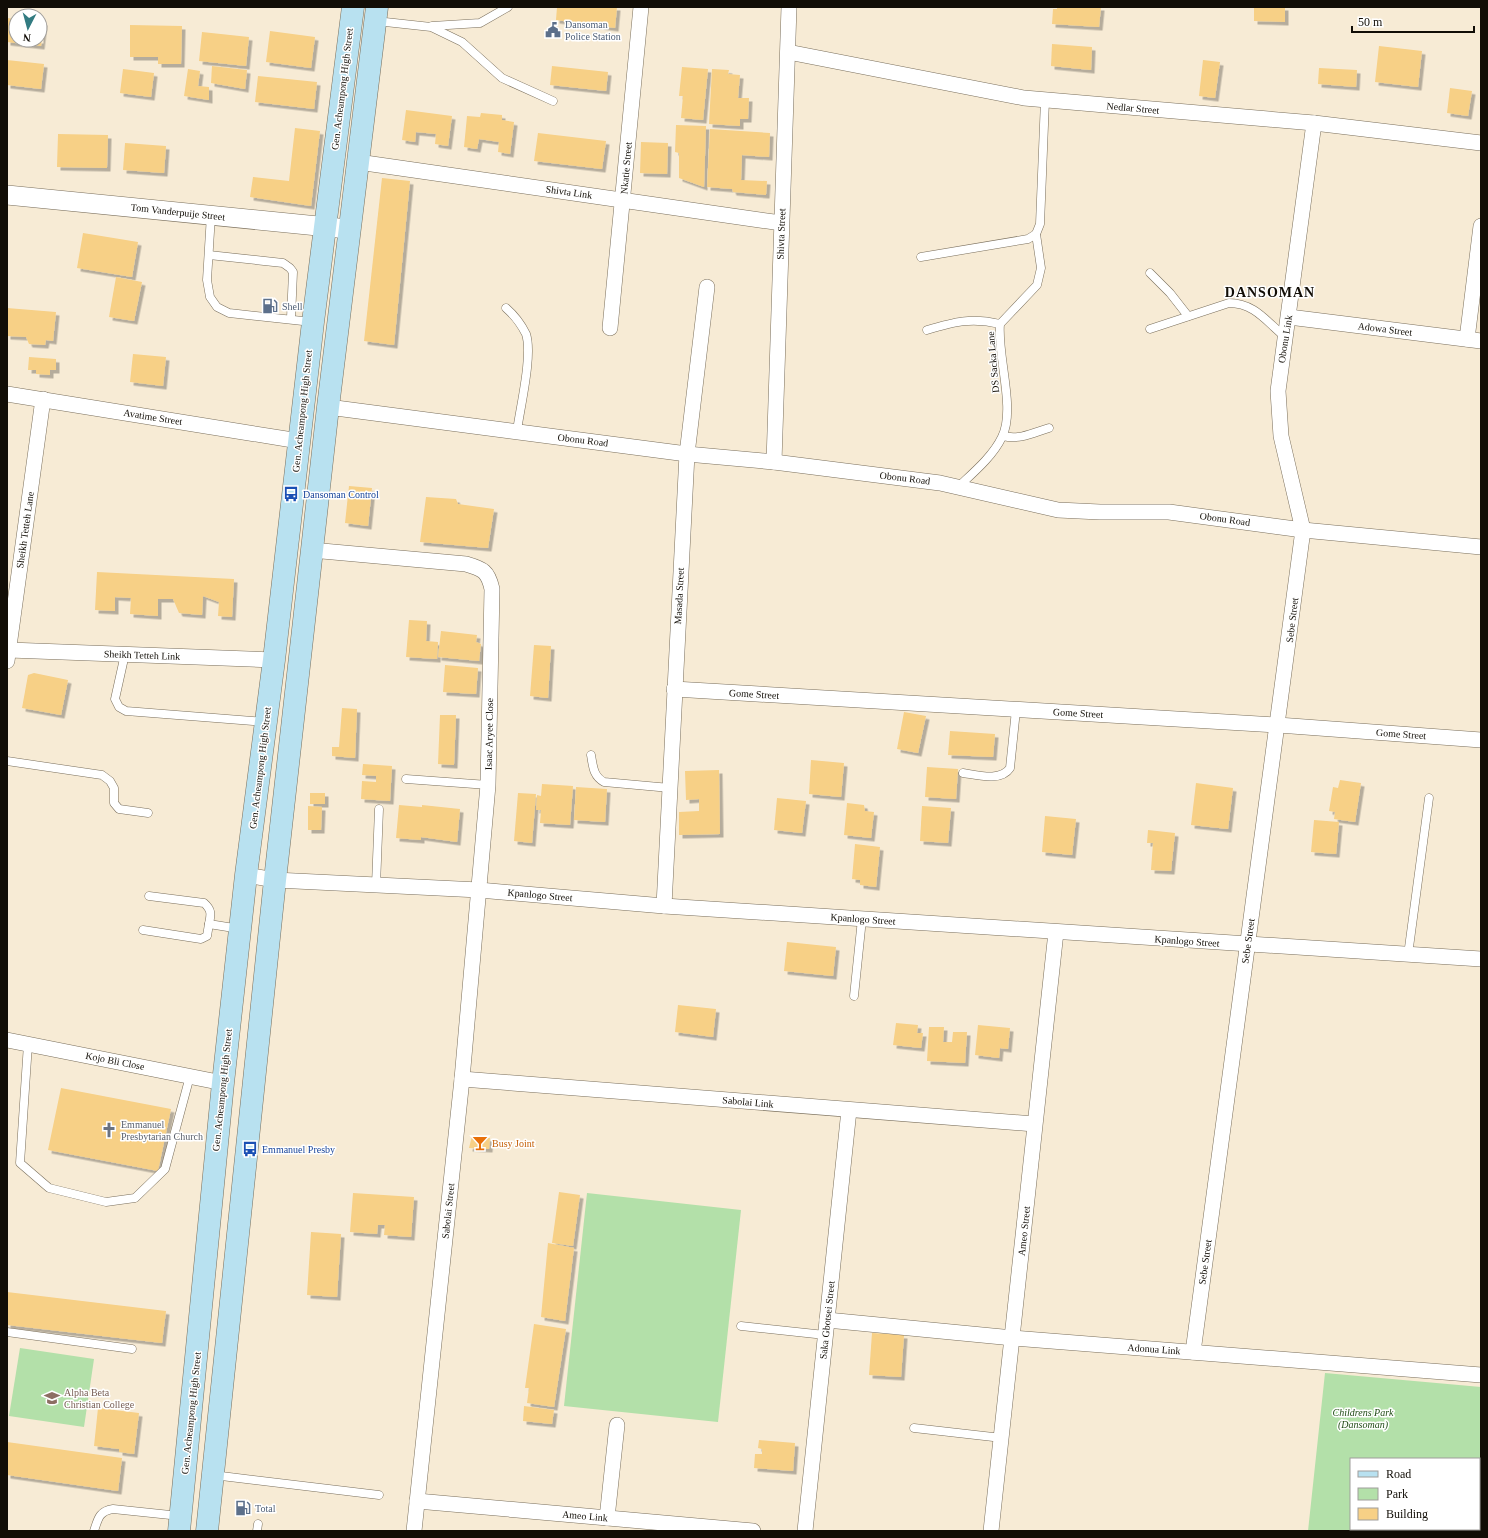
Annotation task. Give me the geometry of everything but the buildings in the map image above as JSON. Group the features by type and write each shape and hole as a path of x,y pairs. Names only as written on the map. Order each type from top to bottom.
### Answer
{"main road":[{"name":"Gen. Acheampong High Street","path":"180,1524 222,1083 325,226 348,7"},
{"path":"207,1531 275,880 348,229 358,162 376,14"}],"street":[{"name":"Nkatie Street","path":"610,328 641,7"},
{"name":"Shivta Street","path":"774,462 789,7"},
{"name":"Nedlar Street","path":"788,52 1024,98 1314,123 1481,143"},
{"name":"Obonu Link","path":"1303,530 1280,436 1278,391 1284,336 1289,317 1314,123"},
{"name":"Shivta Link","path":"358,162 781,223"},
{"name":"Tom Vanderpuije Street","path":"7,195 348,229"},
{"path":"1474,340 1481,226"},
{"name":"Masada Street","path":"664,906 687,454 707,287"},
{"name":"Adowa Street","path":"1289,317 1474,340"},
{"name":"Avatime Street","path":"7,394 299,441"},
{"name":"Sheikh Tetteh Lane","path":"8,655 43,399"},
{"name":"Obonu Road","path":"328,407 687,454 774,462 940,483 1058,510 1100,512 1169,512 1303,530 1481,547"},
{"name":"Sebe Street","path":"1193,1352 1303,530"},
{"name":"Isaac Aryee Close","path":"312,550 466,564 482,569 489,577 492,589 488,785 479,890"},
{"name":"Sheikh Tetteh Link","path":"8,655 124,654 274,660"},
{"name":"Gome Street","path":"674,689 1278,725 1481,740"},
{"name":"Kpanlogo Street","path":"246,875 275,880 479,890 664,906 1481,959"},
{"name":"Sabolai Street","path":"414,1531 462,1079 479,890"},
{"name":"Ameo Street","path":"991,1531 1056,932"},
{"name":"Kojo Bli Close","path":"7,1040 222,1083"},
{"name":"Sabolai Link","path":"462,1079 1034,1124"},
{"name":"Saka Gbotsei Street","path":"805,1531 849,1110"},
{"name":"Adonua Link","path":"826,1328 1013,1338 1481,1375"},
{"path":"607,1518 617,1425"},
{"name":"Ameo Link","path":"417,1501 753,1531"}],"lane":[{"path":"431,26 480,23 508,7"},
{"path":"376,14 431,26 462,42 502,78 553,101"},
{"name":"DS Sacka Lane","path":"958,487 993,451 1003,436 1007,412 1000,324 1037,285 1041,268 1036,234 1040,224 1045,100"},
{"path":"211,215 207,280 210,297 217,307 230,313 291,318 313,322"},
{"path":"921,258 1028,239 1036,234"},
{"path":"209,255 283,263 290,268 294,278 291,318"},
{"path":"1150,273 1188,316"},
{"path":"1150,329 1229,303 1239,303 1248,306 1284,336"},
{"path":"506,308 516,318 526,334 529,349 517,431"},
{"path":"927,330 955,321 972,320 1000,324"},
{"path":"1003,436 1014,439 1020,438 1049,428"},
{"path":"124,654 115,699 119,707 126,711 266,722"},
{"path":"963,774 1000,776 1007,772 1010,768 1016,710"},
{"path":"591,755 594,772 599,779 604,782 670,788"},
{"path":"7,761 102,774 110,781 114,788 114,803 119,809 148,813"},
{"path":"406,779 488,785"},
{"path":"1408,955 1429,798"},
{"path":"376,885 379,809"},
{"path":"143,930 201,939 207,936 211,913 210,909 204,903 149,896"},
{"path":"854,996 862,919"},
{"path":"209,924 240,929"},
{"path":"28,1044 20,1163 49,1188 106,1202 135,1198 165,1169 190,1076"},
{"path":"741,1326 826,1328"},
{"path":"7,1332 132,1349"},
{"path":"914,1428 1002,1438"},
{"path":"213,1474 379,1495"},
{"path":"94,1531 98,1517 104,1510 113,1509 180,1524"}],"green space":[{"path":"587,1193 741,1210 718,1422 564,1406"},
{"path":"20,1348 94,1359 84,1427 9,1416"},
{"name":"Childrens Park (Dansoman)","path":"1325,1373 1481,1387 1481,1531 1308,1531"}],"place":[{"name":"Dansoman Police Station","path":"553,30"},
{"name":"Shell","path":"270,306"},
{"name":"Dansoman Control","path":"291,494"},
{"name":"Emmanuel Presbytarian Church","path":"109,1130"},
{"name":"Busy Joint","path":"480,1143"},
{"name":"Emmanuel Presby","path":"250,1149"},
{"name":"Alpha Beta Christian College","path":"52,1398"},
{"name":"Total","path":"243,1508"}],"district":[{"name":"DANSOMAN","path":"1270,292"}]}
